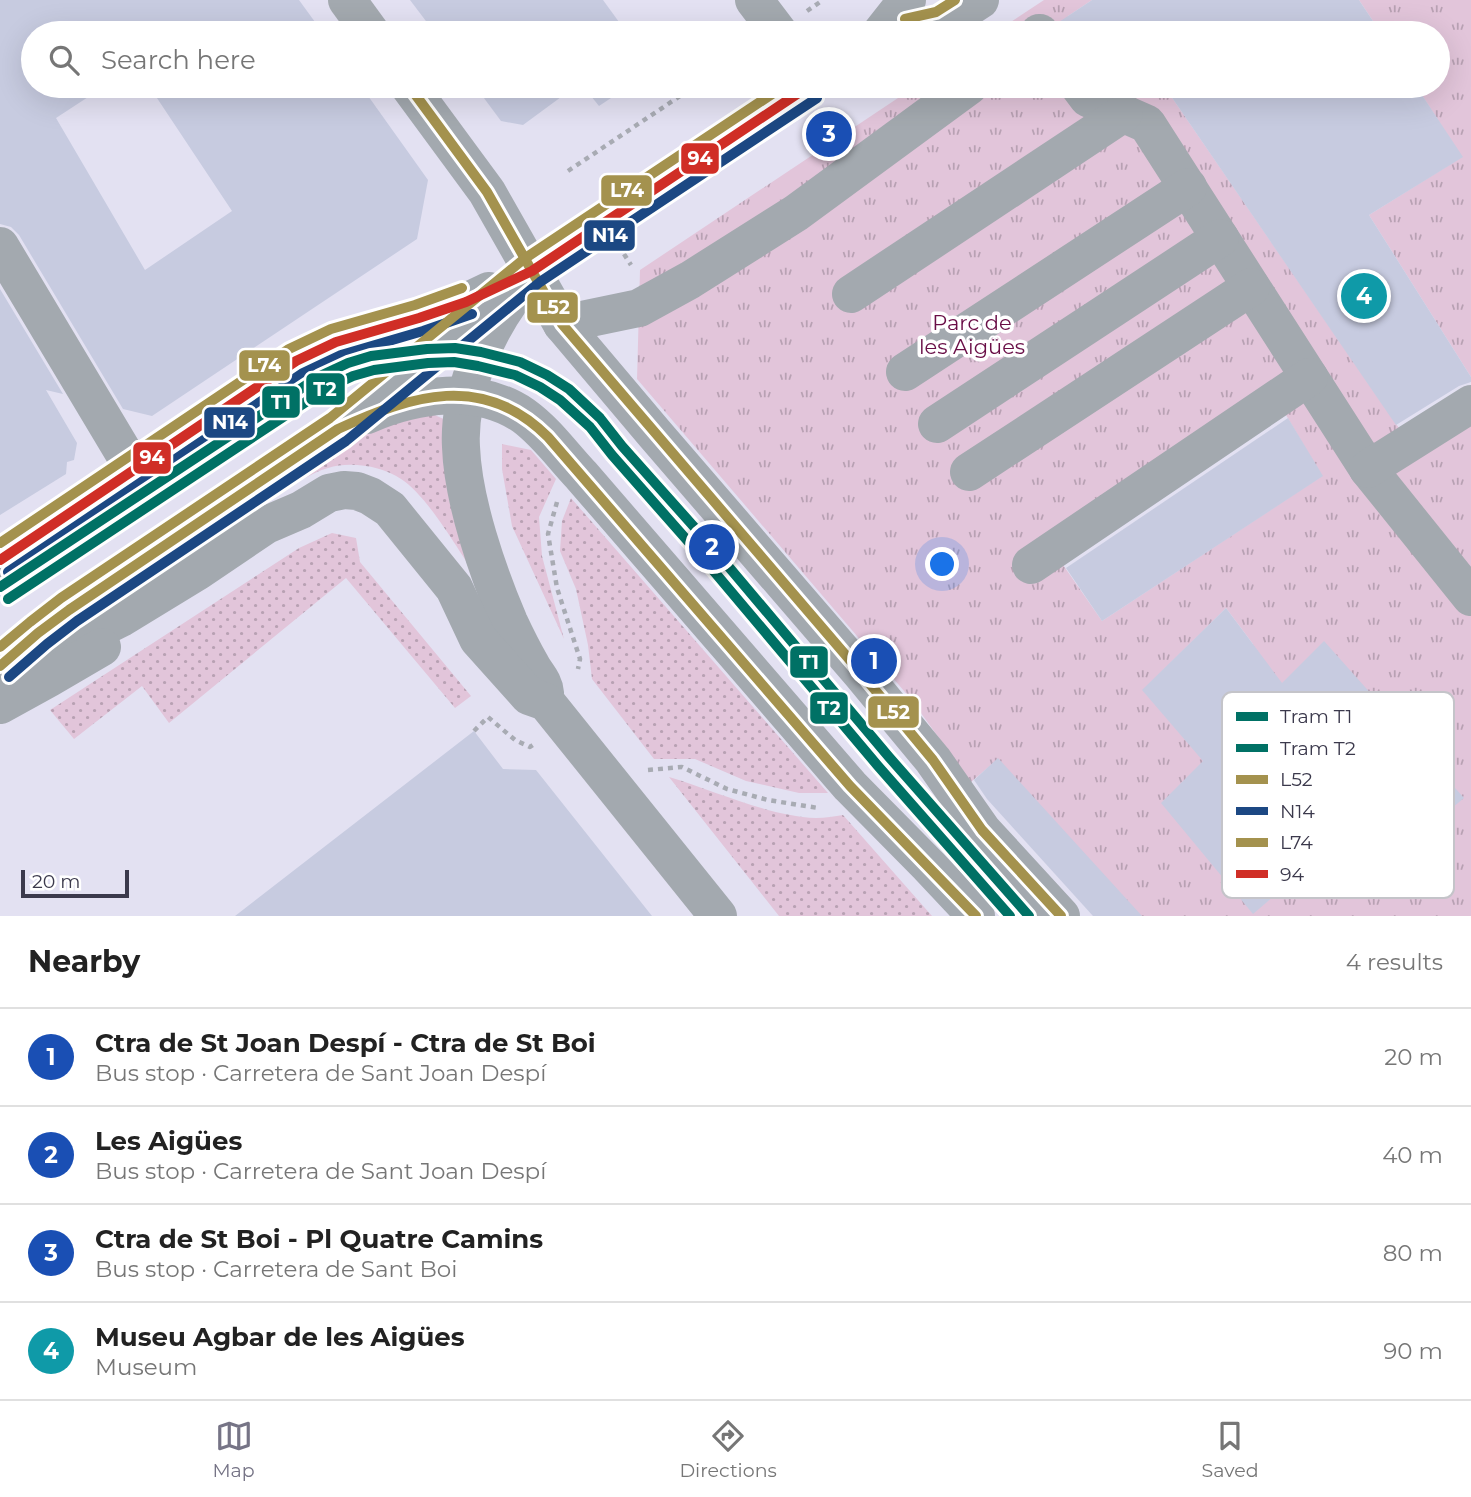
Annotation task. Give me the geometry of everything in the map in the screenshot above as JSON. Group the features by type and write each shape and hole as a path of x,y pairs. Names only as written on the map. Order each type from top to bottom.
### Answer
{"street":[{"path":"346,0 362,21"},
{"path":"754,0 770,21"},
{"path":"890,21 907,0"},
{"path":"948,21 980,0"},
{"path":"418,98 487,192 562,324 904,725 933,760 982,830 1061,916"},
{"path":"3,663 69,610 338,429 532,271 791,98"},
{"path":"562,324 639,308 691,280 796,213 953,98"},
{"path":"1088,98 1147,124 1368,469 1471,597"},
{"path":"850,294 1124,113"},
{"path":"905,372 1188,187"},
{"path":"937,424 1220,237"},
{"path":"0,246 134,470"},
{"path":"532,271 501,314 481,352 462,418 461,447 480,544 521,646 545,685 546,702"},
{"path":"0,560 296,361 336,342 466,302 532,271"},
{"path":"969,472 1251,286"},
{"path":"1031,565 1309,377"},
{"path":"338,429 370,413 403,402 435,396 468,396 488,400 525,417 581,475 850,786 976,916"},
{"path":"1368,469 1471,404"},
{"path":"3,663 95,631 198,571 266,524 301,510 329,493 358,491 390,509 454,588 478,639 529,696 546,702 718,916"},
{"path":"0,705 169,607 217,576 275,537 301,510"}],"path":[{"path":"568,171 677,98"},
{"path":"611,783 650,769 682,767 727,789 814,808 833,805 850,786"}],"green space":[{"path":"1044,0 1092,0 1068,16 1072,21 1012,21"},
{"path":"1359,0 1471,0 1471,377 1369,215 1462,157 1424,98 1450,98 1450,21 1373,21"},
{"name":"Parc de les Aigües","path":"898,98 1172,98 1401,431 1471,392 1471,916 1117,916 998,759 971,782 910,698 637,379 640,270","holes":["1286,415 1322,476 1102,621 1061,562","1226,608 1253,644 1173,725 1143,690"]},
{"path":"428,412 448,421 479,581 433,511 401,479 375,468 346,465 325,469 303,479 366,431"},
{"path":"502,444 531,450 556,479 539,517 542,556 564,639 512,526 502,469"},
{"path":"571,498 828,793 799,793 746,781 695,759 654,759 592,679 576,589 560,551 562,521"},
{"path":"332,533 356,538 360,562 471,696 455,708 346,578 169,723 142,686 74,739 50,710 299,548"},
{"path":"669,777 779,813 816,818 843,815 932,916 779,916"}],"building":[{"path":"0,0 299,0 314,21 21,21 21,98 87,98 56,118 145,270 232,211 157,98 370,98 428,180 417,239 152,416 123,409 19,235 11,227 0,224"},
{"path":"410,0 603,0 618,21 426,21"},
{"path":"1092,0 1359,0 1373,21 1060,21"},
{"path":"484,98 560,98 523,125 501,121"},
{"path":"593,98 611,98 599,106"},
{"path":"1172,98 1424,98 1463,157 1369,215 1471,377 1471,382 1459,386 1396,425"},
{"path":"0,289 63,394 46,390 77,443 74,460 67,462 66,474 0,515"},
{"path":"1288,418 1323,476 1102,621 1066,568"},
{"path":"1226,608 1282,683 1324,641 1369,692 1222,692 1222,877 1161,803 1203,761 1142,690"},
{"path":"474,731 503,769 536,770 652,916 235,916"},
{"path":"998,758 1142,916 1093,916 987,799 974,780"},
{"path":"1454,787 1464,798 1454,806"},
{"path":"1240,898 1272,898 1253,914"}],"tram line":[{"name":"T1","path":"0,587 320,376 348,363 371,356 455,348 520,362 569,389 600,418 889,757 1029,916"},
{"name":"T2","path":"8,599 327,388 353,376 374,370 454,362 515,375 560,400 590,427 878,766 1010,916"}],"transit line":[{"name":"L74","path":"905,19 936,12 955,0"},
{"name":"L52","path":"418,98 487,192 562,324 861,673 933,760 982,830 1061,916"},
{"name":"L74","path":"0,647 61,598 330,418 524,259 766,98"},
{"name":"94","path":"0,560 296,361 336,342 466,302 532,271 791,98"},
{"name":"N14","path":"9,677 77,621 346,441 540,282 817,98"},
{"name":"L74","path":"0,543 289,349 331,329 415,305 462,288"},
{"name":"N14","path":"8,572 303,373 341,355 472,314"},
{"name":"L52","path":"0,666 69,610 338,429 420,399 473,397 498,404 523,417 548,437 850,786 976,916"}],"place":[{"name":"Ctra de St Boi - Pl Quatre Camins","path":"829,134"},
{"name":"Museu Agbar de les Aigües","path":"1364,296"},
{"name":"Les Aigües","path":"712,547"},
{"name":"Ctra de St Joan Despí - Ctra de St Boi","path":"874,661"}]}
